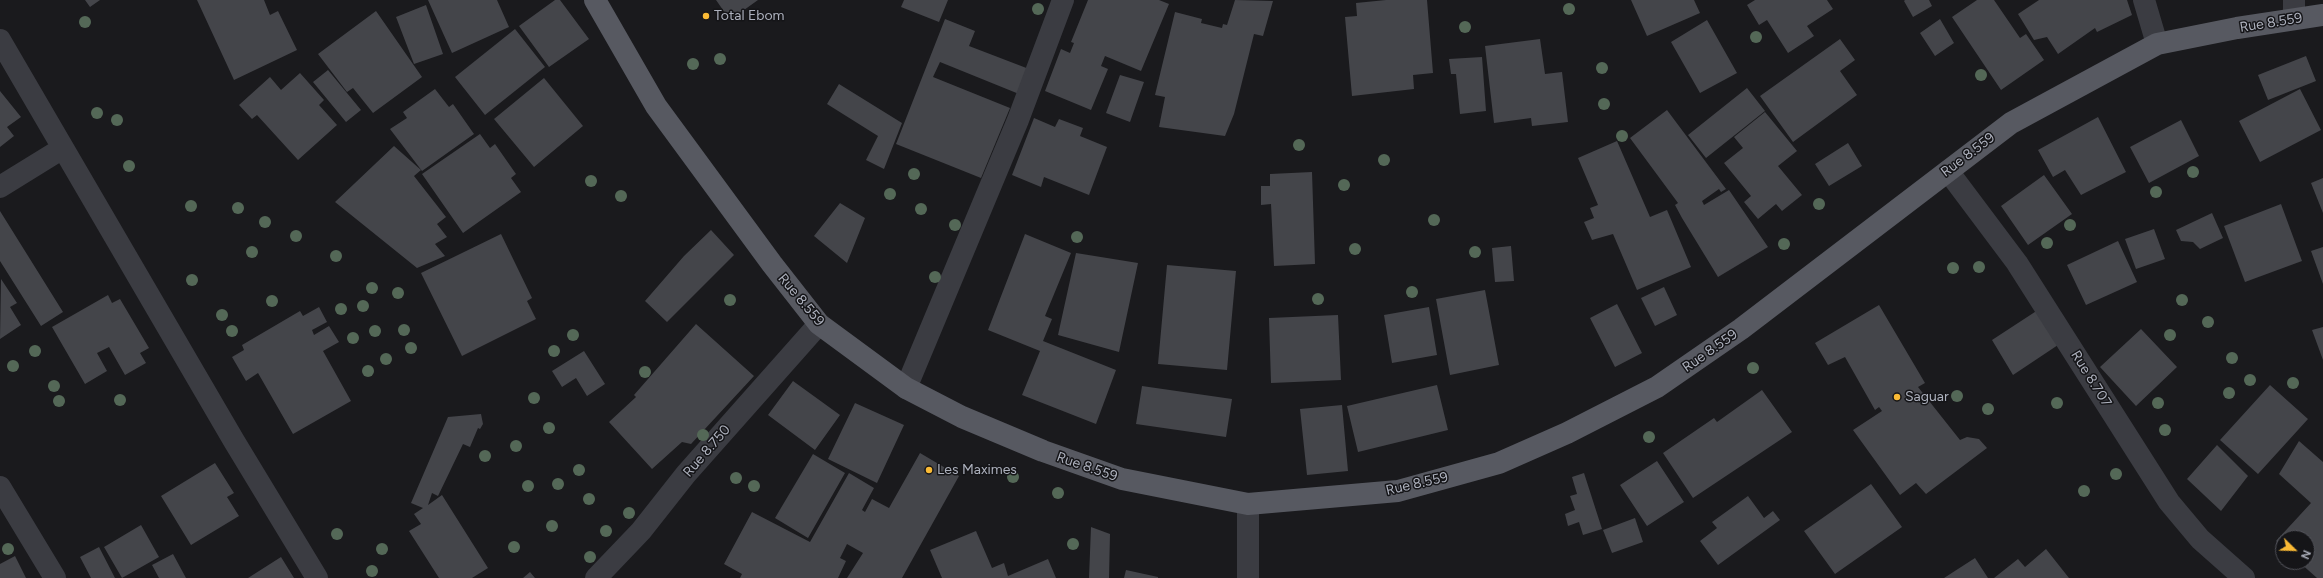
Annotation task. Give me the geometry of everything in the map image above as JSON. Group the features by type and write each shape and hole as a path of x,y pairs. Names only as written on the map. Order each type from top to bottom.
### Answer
{"main road":[{"name":"Rue 8.559","path":"595,0 656,106 772,264 819,324 906,388 962,417 1029,446 1122,479 1248,504 1398,491 1499,463 1567,433 1657,387 1715,347 2011,123 2157,44 2294,9 2323,15"}],"street":[{"path":"906,388 1018,120 1062,0"},
{"path":"2144,0 2157,44"},
{"path":"0,40 234,441 317,578"},
{"path":"0,187 63,148"},
{"name":"Rue 8.707","path":"1948,171 2017,263 2169,502 2200,539 2244,578"},
{"name":"Rue 8.750","path":"596,578 641,531 686,474 819,324"},
{"path":"0,486 55,578"},
{"path":"1248,504 1248,578"}],"building":[{"path":"85,0 100,0 90,7"},
{"path":"197,0 264,0 270,15 278,11 297,50 234,80"},
{"path":"428,0 497,0 509,27 452,53"},
{"path":"555,0 560,0 589,39 549,67 519,26"},
{"path":"716,0 758,0 730,20"},
{"path":"904,0 948,0 939,22 901,7"},
{"path":"1088,0 1159,0 1169,4 1141,71 1105,56 1101,66 1108,69 1091,110 1045,91 1061,49 1070,53 1074,43 1071,42"},
{"path":"1235,0 1273,1 1263,36 1254,34 1234,114 1225,136 1159,127 1165,97 1155,95 1175,12 1202,19 1201,23 1222,28 1223,24 1227,25"},
{"path":"1386,0 1427,0 1433,73 1413,75 1414,89 1352,96 1345,17 1357,16 1356,3"},
{"path":"1631,0 1694,0 1700,13 1647,36"},
{"path":"1755,0 1827,0 1833,9 1807,26 1814,36 1788,53 1767,20 1759,25 1747,5"},
{"path":"1929,0 1932,6 1913,17 1904,1"},
{"path":"1977,0 1994,0 2020,38 2026,34 2044,60 2001,90 1952,17"},
{"path":"2039,0 2127,0 2132,15 2097,32 2095,28 2058,54 2047,37 2034,40 2018,14"},
{"path":"426,5 443,54 414,64 396,17"},
{"path":"376,11 422,77 373,113 353,88 347,92 318,54"},
{"path":"945,19 975,31 969,46 1029,69 1019,94 940,62 933,77 1010,108 981,178 896,144"},
{"path":"1940,19 1954,43 1935,56 1920,33"},
{"path":"1707,20 1737,73 1700,93 1671,42"},
{"path":"515,29 545,67 485,115 455,77"},
{"path":"1540,39 1545,74 1562,72 1568,122 1532,126 1531,118 1494,123 1485,46"},
{"path":"1840,39 1855,60 1840,71 1857,95 1793,142 1760,96"},
{"path":"2306,56 2316,81 2268,100 2258,75"},
{"path":"1482,57 1486,111 1460,114 1456,74 1451,74 1449,59"},
{"path":"328,70 361,110 346,122 313,82"},
{"path":"300,73 324,100 319,105 337,125 298,160 257,115 252,119 239,105 270,77 281,90"},
{"path":"1120,75 1144,82 1130,122 1106,113"},
{"path":"544,78 583,126 534,167 494,119"},
{"path":"839,84 902,123 884,169 866,160 878,136 827,104"},
{"path":"1747,88 1765,111 1706,158 1688,135"},
{"path":"435,89 449,107 453,104 474,134 422,171 390,129 407,118 403,112"},
{"path":"2300,89 2321,130 2260,162 2239,121"},
{"path":"0,91 21,117 7,127 14,136 0,147"},
{"path":"1667,110 1726,189 1721,192 1719,189 1702,201 1704,205 1729,190 1768,247 1718,277 1682,218 1675,205 1678,203 1630,138"},
{"path":"1765,112 1797,151 1778,166 1802,195 1782,211 1776,204 1758,219 1744,202 1751,196 1724,163 1743,148 1734,137"},
{"path":"2098,117 2126,172 2081,195 2065,170 2053,177 2038,150"},
{"path":"1034,118 1055,127 1059,119 1083,128 1080,136 1107,147 1089,195 1044,177 1041,187 1012,175"},
{"path":"2181,120 2199,156 2149,183 2130,147"},
{"path":"480,134 490,148 495,144 516,174 511,178 521,192 463,233 422,174"},
{"path":"1617,141 1650,217 1667,210 1691,267 1637,290 1613,234 1592,240 1584,222 1594,218 1590,208 1598,205 1578,158"},
{"path":"1848,143 1862,166 1829,186 1815,164"},
{"path":"394,146 421,170 414,176 446,217 437,224 447,237 435,244 445,256 417,268 335,202"},
{"path":"1312,172 1315,264 1274,266 1271,204 1261,205 1261,186 1270,186 1270,174"},
{"path":"2044,175 2072,214 2028,245 2001,206"},
{"path":"2323,178 2323,213 2311,183"},
{"path":"840,203 865,218 847,263 814,236"},
{"path":"2281,204 2302,261 2245,282 2224,226"},
{"path":"0,211 63,312 41,326 0,261"},
{"path":"2212,213 2223,238 2200,249 2193,242 2181,241 2176,230"},
{"path":"2154,229 2165,259 2136,269 2125,239"},
{"path":"711,230 734,255 667,322 645,301 684,256"},
{"path":"501,234 532,298 527,301 536,319 462,356 421,273"},
{"path":"1025,234 1071,253 1045,316 1052,319 1043,341 1116,370 1096,424 1022,395 1040,351 988,330"},
{"path":"2118,241 2137,282 2086,305 2067,265"},
{"path":"1511,246 1514,281 1495,282 1492,248"},
{"path":"2323,247 2323,284 2311,251"},
{"path":"1076,253 1138,263 1119,352 1058,335"},
{"path":"1167,265 1236,271 1227,370 1158,364"},
{"path":"1,279 17,303 10,307 21,325 0,339"},
{"path":"1664,287 1677,315 1655,326 1641,298"},
{"path":"1485,290 1499,365 1450,375 1436,299"},
{"path":"108,295 112,303 120,299 149,348 140,353 146,363 125,375 109,347 97,353 107,371 85,384 52,327"},
{"path":"1617,304 1642,353 1615,367 1590,318"},
{"name":"Saguar","path":"1879,305 1925,383 1918,387 1960,440 1967,437 1979,439 1987,448 1926,494 1916,483 1900,495 1853,430 1882,411 1879,407 1875,410 1845,357 1828,365 1815,343"},
{"path":"319,307 327,322 312,330 314,335 329,326 339,342 323,351 351,401 293,434 258,373 246,381 232,357 244,350 242,345 300,311 303,316"},
{"path":"1429,307 1437,355 1392,363 1384,315"},
{"path":"2041,308 2058,345 2013,375 1992,340"},
{"path":"1338,315 1341,380 1271,383 1269,318"},
{"path":"696,324 754,376 691,444 682,442 652,469 609,422 636,397 634,395"},
{"path":"2323,327 2323,360 2312,330"},
{"path":"2141,329 2177,367 2136,406 2100,367"},
{"path":"584,351 605,384 587,396 576,378 562,387 552,371"},
{"path":"793,381 840,415 815,450 768,415"},
{"path":"1437,385 1448,430 1358,452 1347,406"},
{"path":"2270,385 2308,419 2258,474 2220,440"},
{"path":"1142,386 1232,399 1226,437 1136,424"},
{"path":"1762,390 1792,432 1693,498 1663,453 1714,418 1717,422"},
{"path":"855,403 904,425 877,483 828,459"},
{"path":"1342,405 1348,471 1307,475 1300,409"},
{"path":"481,414 483,424 480,429 478,428 470,447 463,444 438,496 432,493 428,505 442,495 488,568 472,578 439,578 409,531 421,524 414,514 423,508 411,503 448,417"},
{"path":"2299,441 2323,462 2323,578 2317,578 2308,570 2315,570 2315,530 2286,530 2311,503 2279,474"},
{"path":"2217,445 2248,476 2221,511 2187,479"},
{"path":"920,453 959,476 902,578 847,578 863,553 847,544 840,558 846,561 838,578 740,578 742,574 724,564 752,512 810,542 849,473 874,488 862,510 865,512 872,499 889,508"},
{"path":"813,454 845,473 808,538 775,518"},
{"path":"1657,461 1684,502 1647,526 1620,485"},
{"path":"215,463 234,493 227,497 239,516 191,545 161,496"},
{"path":"1584,473 1602,529 1583,535 1579,522 1568,526 1565,514 1575,510 1570,496 1577,494 1572,477"},
{"path":"1871,484 1902,527 1835,574 1804,531"},
{"path":"1748,496 1764,518 1773,511 1780,520 1718,565 1700,541 1717,528 1712,522"},
{"path":"1635,518 1643,542 1612,553 1603,530"},
{"path":"141,525 159,557 122,578 104,547"},
{"path":"1091,527 1110,534 1109,578 1089,578"},
{"path":"976,531 992,568 1004,563 1008,576 1048,559 1056,578 942,578 930,550"},
{"path":"99,547 115,578 91,578 80,557"},
{"path":"2046,549 2069,578 1994,578 2018,559 2025,567"},
{"path":"173,554 186,578 159,578 152,565"},
{"path":"15,556 26,578 0,578 0,564"},
{"path":"281,557 294,578 248,578"},
{"path":"1975,558 1988,578 1944,578"},
{"path":"1126,570 1158,577 1158,578 1124,578"},
{"path":"530,572 535,578 523,578"}],"place":[{"name":"Total Ebom","path":"706,16"},
{"name":"Saguar","path":"1897,397"},
{"name":"Les Maximes","path":"929,470"}]}
